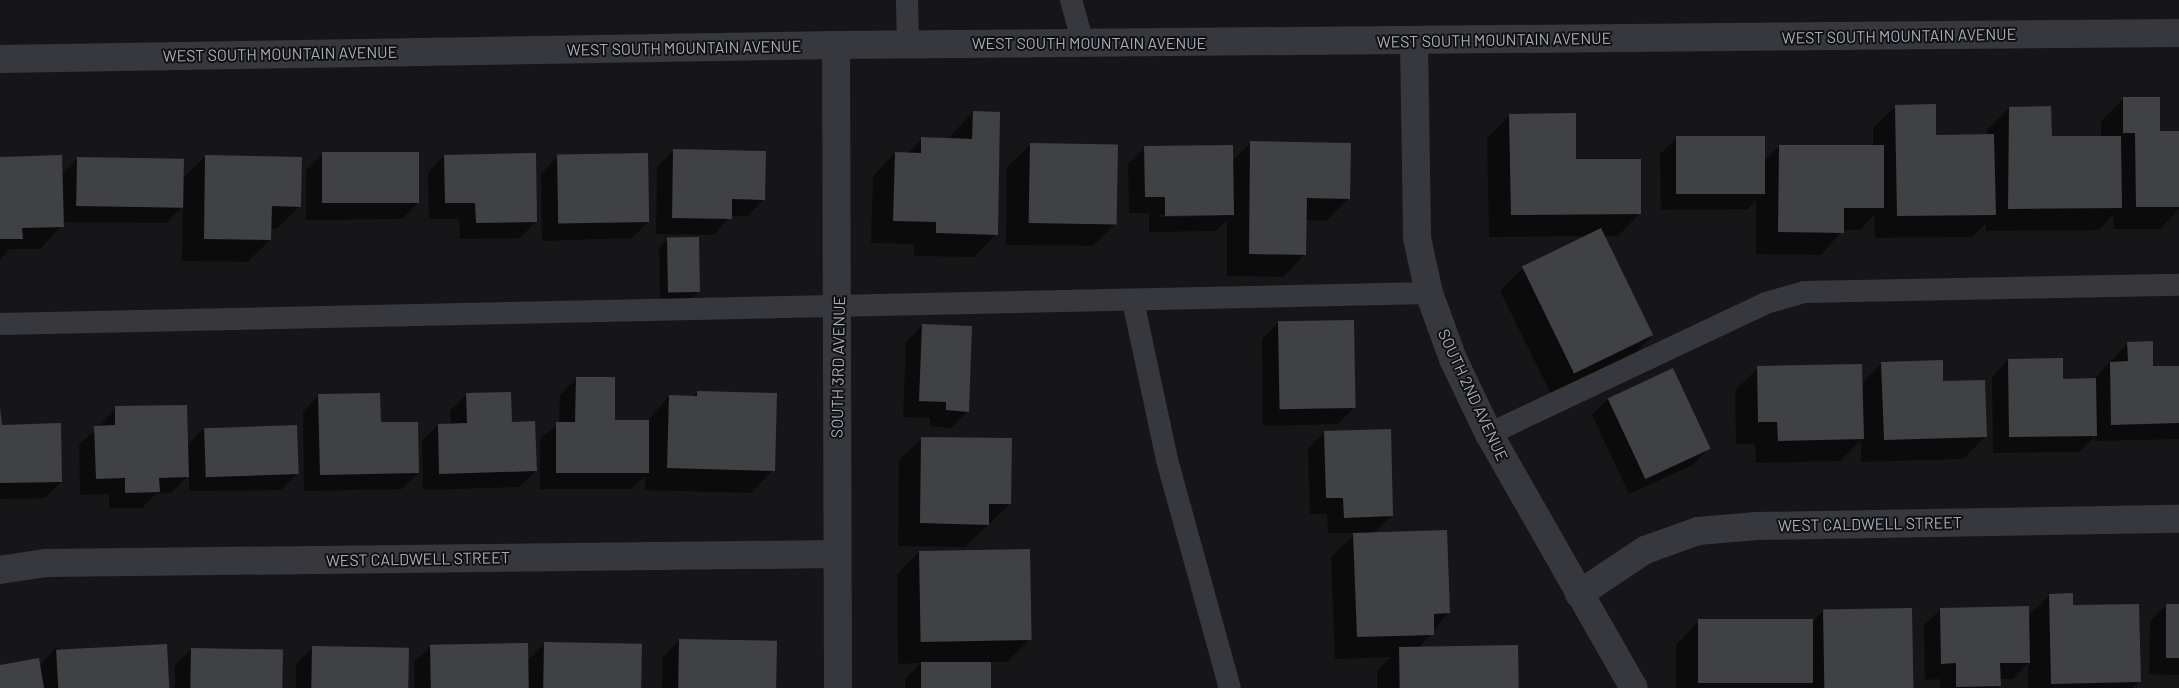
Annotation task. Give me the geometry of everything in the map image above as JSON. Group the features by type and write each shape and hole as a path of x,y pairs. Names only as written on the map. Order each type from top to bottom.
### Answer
{"street":[{"name":"WEST SOUTH MOUNTAIN AVENUE","path":"0,59 908,45 2179,32"},
{"name":"SOUTH 2ND AVENUE","path":"1414,41 1417,238 1429,293 1453,359 1488,434 1634,688"},
{"name":"SOUTH 3RD AVENUE","path":"836,46 839,304 836,554 838,688"},
{"name":"WEST CALDWELL STREET","path":"1579,594 1645,550 1698,531 1767,526 2179,519"},
{"name":"WEST CALDWELL STREET","path":"0,570 46,563 836,554"}],"lane":[{"path":"907,0 908,45"},
{"path":"1071,0 1083,44"},
{"path":"1488,434 1766,303 1804,292 2179,285"},
{"path":"0,324 839,304 1133,301 1429,293"},
{"path":"1133,301 1167,460 1230,688"}],"building":[{"path":"2123,97 2160,97 2160,131 2179,131 2179,207 2136,207 2135,133 2123,133"},
{"path":"1936,104 1936,135 1994,134 1996,215 1897,216 1895,105"},
{"path":"2051,106 2052,136 2121,136 2122,208 2008,209 2009,107"},
{"path":"973,111 1000,112 998,235 936,233 936,222 893,221 895,152 921,153 921,137 972,139"},
{"path":"1576,113 1576,159 1641,159 1641,214 1511,215 1509,114"},
{"path":"1676,136 1765,136 1765,194 1676,194"},
{"path":"1250,141 1351,143 1350,199 1307,198 1306,255 1249,254"},
{"path":"1030,143 1118,145 1117,225 1029,223"},
{"path":"1233,145 1234,215 1165,216 1165,197 1145,197 1144,146"},
{"path":"1779,145 1884,145 1884,208 1844,208 1844,233 1778,232"},
{"path":"673,149 766,151 765,200 732,199 732,219 672,218"},
{"path":"322,152 419,152 419,203 322,203"},
{"path":"536,153 537,222 476,223 475,203 445,203 444,155"},
{"path":"648,153 649,222 558,224 557,155"},
{"path":"62,155 64,227 22,228 23,239 0,239 0,157"},
{"path":"205,155 302,157 301,207 272,206 271,240 204,239"},
{"path":"77,157 184,159 183,208 76,206"},
{"path":"1601,228 1653,335 1574,374 1522,267"},
{"path":"699,237 700,292 668,293 667,238"},
{"path":"1354,320 1356,408 1280,409 1278,321"},
{"path":"922,324 972,326 969,412 946,410 946,402 919,401"},
{"path":"2153,341 2153,366 2179,366 2179,423 2111,425 2110,362 2128,361 2127,342"},
{"path":"2063,358 2063,379 2096,378 2097,436 2009,437 2008,359"},
{"path":"1943,360 1943,381 1985,380 1987,437 1884,440 1881,362"},
{"path":"1862,364 1864,439 1778,441 1777,422 1758,422 1757,366"},
{"path":"1673,368 1711,449 1645,479 1608,398"},
{"path":"576,377 615,377 615,420 649,420 649,473 556,473 556,422 575,422"},
{"path":"697,391 777,393 775,471 667,468 669,395 697,396"},
{"path":"511,392 512,422 535,421 537,471 439,474 438,424 467,423 466,393"},
{"path":"380,393 381,422 418,422 419,473 320,475 318,394"},
{"path":"187,405 189,477 159,478 160,492 125,493 125,478 96,479 94,426 115,425 115,406"},
{"path":"0,408 2,425 61,423 62,482 0,483"},
{"path":"297,425 299,474 206,477 204,428"},
{"path":"1391,429 1393,516 1344,518 1343,498 1326,498 1324,431"},
{"path":"921,437 1012,438 1011,504 989,504 989,525 920,523"},
{"path":"1447,530 1450,613 1434,614 1434,635 1357,637 1353,533"},
{"path":"1030,549 1032,640 921,642 919,551"},
{"path":"2073,593 2073,605 2139,604 2141,682 2051,684 2049,594"},
{"path":"2166,604 2179,604 2179,658 2166,658"},
{"path":"2029,606 2030,663 2000,663 2001,686 1956,687 1956,663 1941,664 1940,608"},
{"path":"1912,608 1913,688 1824,688 1823,610"},
{"path":"1698,619 1813,619 1813,683 1698,683"},
{"path":"679,639 777,641 776,688 678,688"},
{"path":"544,642 642,644 641,688 543,688"},
{"path":"528,643 529,688 431,688 430,645"},
{"path":"167,644 169,688 58,688 56,650"},
{"path":"1518,645 1519,688 1400,688 1399,647"},
{"path":"312,646 409,648 408,688 311,688"},
{"path":"191,648 283,650 282,688 190,688"},
{"path":"39,658 44,688 0,688 0,665"},
{"path":"921,662 991,662 991,688 921,688"}]}
